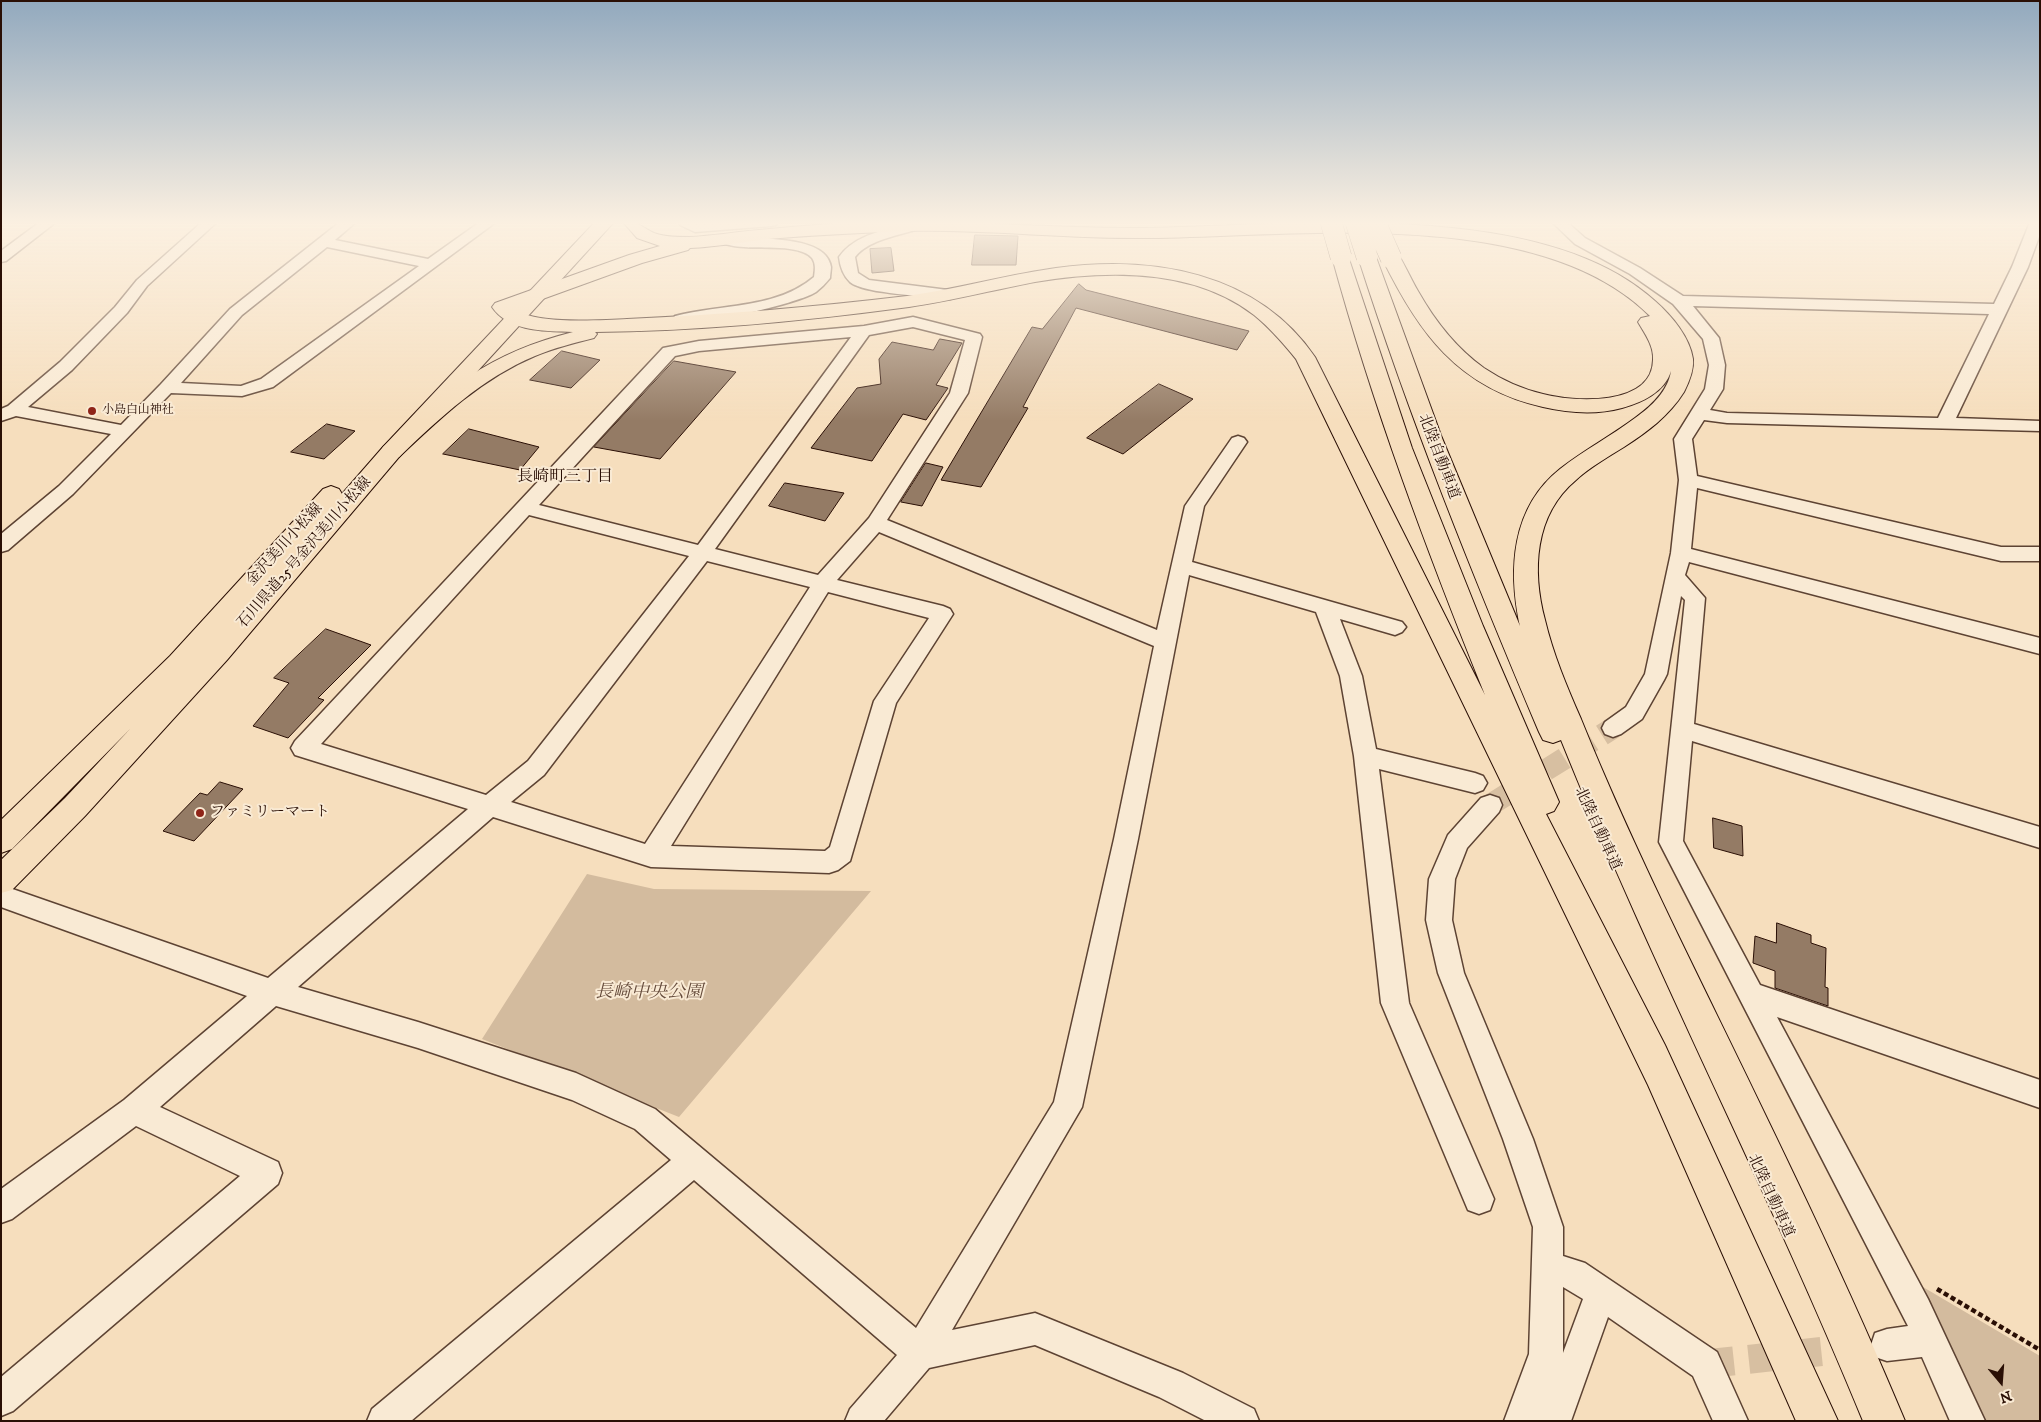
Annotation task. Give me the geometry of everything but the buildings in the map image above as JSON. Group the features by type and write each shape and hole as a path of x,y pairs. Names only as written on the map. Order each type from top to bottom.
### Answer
{"main road":[{"name":"金沢美川小松線","path":"1,840 179,663 380,440 509,313 529,288"},
{"name":"石川県道25号金沢美川小松線","path":"1,880 75,807 218,653 509,313 534,298 543,288"},
{"path":"534,298 558,288"},
{"path":"509,313 565,325 650,324 786,316 950,294 977,288"},
{"path":"1221,288 1242,298 1277,322 1293,339 1315,376 1410,572 1660,1073"},
{"name":"北陸自動車道","path":"1365,288 1364,339 1400,446 1447,570 1660,1073 1817,1421"},
{"name":"北陸自動車道","path":"1376,288 1433,447 1485,575 1562,753 1704,1059 1877,1421"},
{"path":"1395,288 1464,363 1498,386 1550,403 1578,407 1603,406 1625,402 1642,395 1653,386 1661,374 1664,360 1662,345 1654,330 1627,301 1608,288"},
{"path":"1628,288 1661,317 1674,334 1682,351 1684,368 1680,385 1667,403 1566,476 1547,497 1534,520 1526,547 1525,575 1529,609 1538,644 1591,779 1625,857 1843,1320 1884,1421"},
{"path":"391,452 444,403 470,383 510,358 529,350 573,337 650,324"}],"street":[{"path":"8,413 66,366 121,310 138,288"},
{"path":"1,545 66,490 167,388 236,312 265,288"},
{"path":"167,388 242,391 267,383 397,288"},
{"path":"650,324 738,310 800,294 812,288"},
{"path":"902,288 950,294"},
{"path":"1613,728 1634,713 1656,674 1678,565 1688,480 1683,439 1714,389 1717,365 1711,338 1679,301 1661,288"},
{"path":"1944,424 2009,288"},
{"path":"1679,301 1998,309"},
{"path":"526,508 703,552 823,583 943,614 885,701 841,853 829,862 652,856 303,748 669,352 699,346 864,331 913,322 974,338 959,393 876,523 823,583 652,856"},
{"path":"1,1208 134,1110 489,806 536,768 703,552 864,331"},
{"path":"8,413 125,431"},
{"path":"1700,414 1728,418 2040,426"},
{"path":"862,1421 920,1353 1066,1107 1126,839 1165,642 1195,506 1238,442"},
{"path":"1688,480 2001,554 2040,554"},
{"path":"876,523 1165,642"},
{"path":"1678,565 2040,646"},
{"path":"1678,565 1695,598 1671,842 1931,1340 1968,1421"},
{"path":"1181,566 1395,627"},
{"path":"1326,607 1351,676 1366,756 1395,1003 1479,1199"},
{"path":"1681,729 2040,838"},
{"path":"1366,756 1482,794 1457,842 1442,878 1439,920 1450,973 1518,1139 1548,1227 1546,1354 1521,1421"},
{"path":"1,896 271,992 418,1035 576,1087 645,1119 920,1353"},
{"path":"1752,995 2040,1094"},
{"path":"1,1399 267,1173 134,1110"},
{"path":"384,1421 694,1160"},
{"path":"1547,1268 1574,1274 1705,1364 1731,1421"},
{"path":"1554,1421 1601,1293"},
{"path":"920,1353 1035,1329 1171,1385 1242,1421"},
{"path":"1887,1345 1931,1340"}],"path":[{"path":"1933,1287 2040,1350"}],"green space":[{"name":"長崎中央公園","path":"587,874 654,889 871,891 679,1117 482,1039"},
{"path":"1906,1277 2040,1356 2040,1421 1982,1421"}],"tunnel":[{"path":"1490,805 1613,728"},
{"path":"1705,1364 1863,1347"}],"place":[{"name":"小島白山神社","path":"92,411"},
{"name":"ファミリーマート","path":"200,813"}],"district":[{"name":"長崎町三丁目","path":"565,478"}]}
